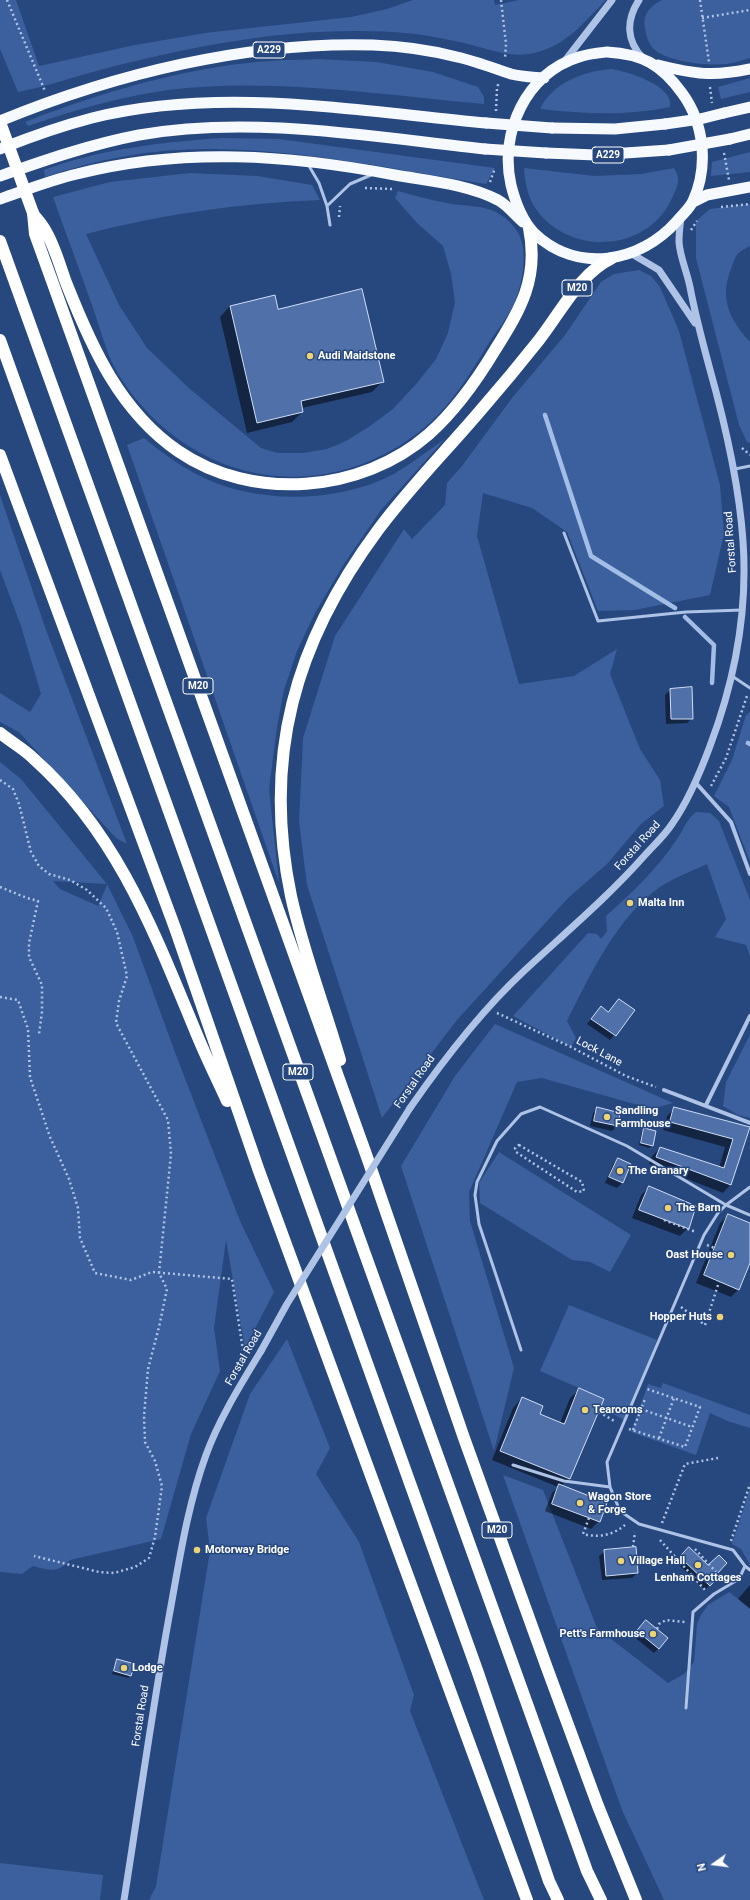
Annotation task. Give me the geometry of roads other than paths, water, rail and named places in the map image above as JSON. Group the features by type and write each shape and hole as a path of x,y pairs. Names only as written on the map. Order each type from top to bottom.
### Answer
{"highway":[{"name":"A229","path":"0,122 81,91 142,74 221,57 292,47 373,45 418,50 457,56 512,74 544,78"},
{"path":"529,228 519,209 509,177 507,161 509,140 519,110 532,88 563,64 579,57 607,52 620,53 644,59 656,65 693,74 710,75 750,69"},
{"path":"656,65 669,77 692,108 700,133 703,159 702,170 693,202"},
{"path":"0,149 91,118 150,108 209,102 275,102 361,109 486,123 552,128 615,130 665,124 724,113 750,106"},
{"name":"M20","path":"0,122 33,213 35,234 49,274 367,1157 464,1438 598,1806 636,1900"},
{"name":"A229","path":"0,176 72,152 139,135 187,130 226,128 287,129 485,149 575,156 611,155 669,150 750,134"},
{"path":"0,199 77,174 130,164 201,157 232,156 299,160 379,172 482,193 499,201 543,240 568,254 584,257 612,258 632,254 655,242 693,202 707,195 750,187"},
{"name":"M20","path":"33,213 46,230 80,318 97,353 115,386 140,418 180,452 208,466 242,479 281,484 321,483 364,471 394,458 412,447 444,420 481,373 516,316 532,269 532,245 529,228"},
{"name":"M20","path":"0,241 587,1871 601,1900"},
{"name":"M20","path":"367,1157 332,1032 300,930 286,861 282,822 281,788 286,733 292,702 308,650 320,624 345,578 378,530 519,363 585,278 599,264 612,258"},
{"path":"0,340 477,1670 549,1881 558,1900"},
{"path":"0,455 175,928 259,1171 527,1900"},
{"path":"0,733 33,758 72,798 104,839 120,866 150,923 198,1036 259,1171"}],"street":[{"path":"563,64 612,0"},
{"path":"639,0 630,20 629,31 635,49 644,59"},
{"name":"Forstal Road","path":"124,1900 163,1650 193,1495 206,1454 223,1418 290,1298 410,1108 466,1031 486,1008 634,868 672,825 696,783 720,720 732,676 743,610 743,541 733,469 716,393 697,326 679,244 681,216"},
{"name":"Forstal Road","path":"632,254 659,270 666,278 697,326"},
{"path":"696,783 731,822 750,874"},
{"path":"706,1105 750,1016"},
{"path":"664,1090 750,1123"}],"lane":[{"path":"299,160 312,169 327,206 330,225"},
{"path":"327,206 350,184 379,172"},
{"path":"733,469 750,466"},
{"path":"564,533 598,621 686,612 743,610"},
{"path":"732,676 750,688"},
{"path":"521,1350 479,1224 475,1195 477,1182 497,1141 521,1114 540,1108 620,1143 726,1205 750,1215"},
{"path":"750,1187 718,1213 704,1235 641,1386 607,1462 610,1487 620,1511 632,1520 659,1531 733,1550 745,1566 750,1570"},
{"path":"513,1466 564,1481 610,1487"},
{"path":"686,1708 693,1612 711,1597 739,1579 745,1566"}],"waterway":[{"path":"545,415 591,556 675,608"},
{"path":"685,617 714,645 712,683"}],"place":[{"name":"Audi Maidstone","path":"310,356"},
{"name":"Malta Inn","path":"630,903"},
{"name":"Sandling Farmhouse","path":"607,1117"},
{"name":"The Granary","path":"620,1171"},
{"name":"The Barn","path":"668,1208"},
{"name":"Oast House","path":"731,1255"},
{"name":"Hopper Huts","path":"720,1317"},
{"name":"Tearooms","path":"585,1410"},
{"name":"Wagon Store & Forge","path":"580,1503"},
{"name":"Motorway Bridge","path":"197,1550"},
{"name":"Village Hall","path":"621,1561"},
{"name":"Lenham Cottages","path":"698,1565"},
{"name":"Pett's Farmhouse","path":"653,1634"},
{"name":"Lodge","path":"124,1668"}]}
